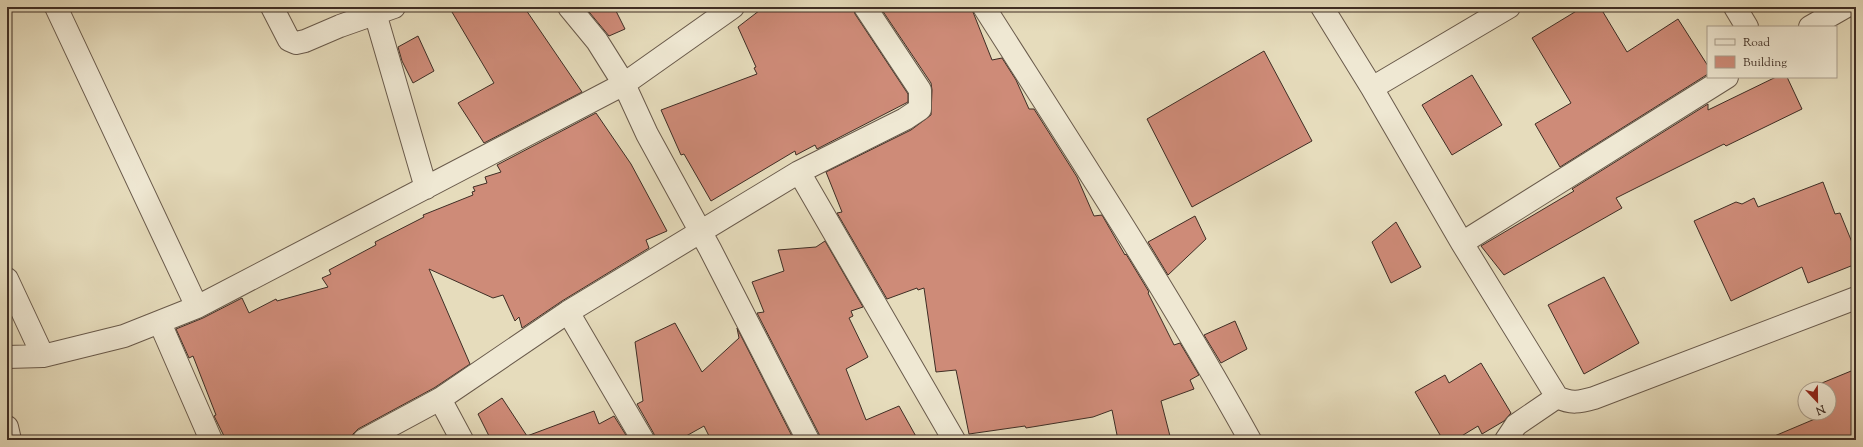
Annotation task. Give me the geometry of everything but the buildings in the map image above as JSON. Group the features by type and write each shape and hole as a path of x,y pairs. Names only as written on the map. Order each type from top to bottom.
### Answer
{"street":[{"path":"56,7 197,307"},
{"path":"272,7 289,40 296,43 305,42 384,10 426,188"},
{"path":"569,7 597,41 624,84 647,134 700,231 808,440"},
{"path":"7,357 43,356 124,336 160,323 197,307 624,84 734,7"},
{"path":"364,440 440,399 568,312 799,172 905,119 920,109 920,90 865,7"},
{"path":"984,7 1076,151 1213,374 1250,440"},
{"path":"1322,7 1372,88 1462,243 1558,397 1567,402 1580,402 1594,398 1856,298"},
{"path":"1372,88 1509,7"},
{"path":"1734,7 1746,26"},
{"path":"1812,26 1845,7"},
{"path":"1462,243 1725,78"},
{"path":"799,172 954,440"},
{"path":"7,279 43,356"},
{"path":"568,312 643,440"},
{"path":"160,323 211,440"},
{"path":"1506,440 1516,425 1558,397"},
{"path":"440,399 462,440"},
{"path":"7,427 10,440"}]}
